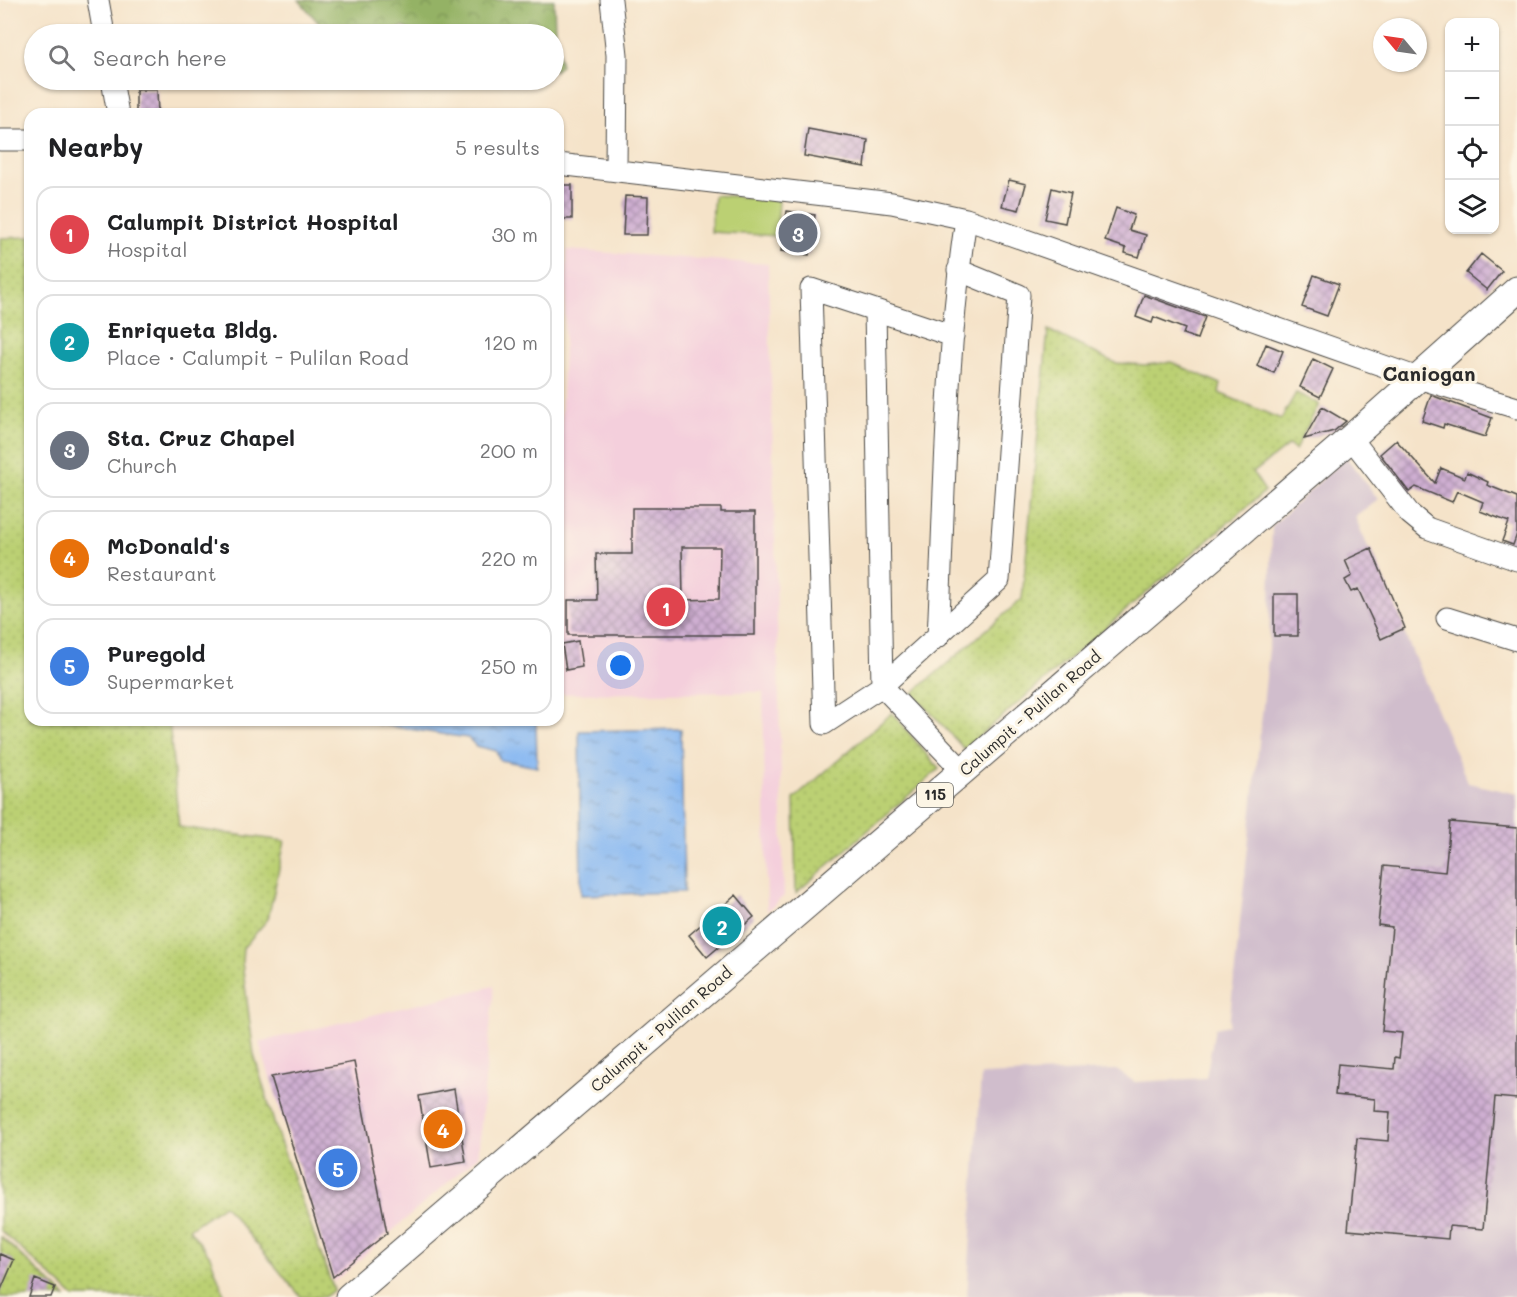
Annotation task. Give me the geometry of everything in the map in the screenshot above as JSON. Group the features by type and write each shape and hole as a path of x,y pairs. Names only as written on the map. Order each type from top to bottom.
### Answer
{"main road":[{"name":"Calumpit - Pulilan Road","path":"349,1297 1351,438 1517,291"}],"street":[{"path":"98,0 102,24"},
{"path":"611,0 617,55 616,169"},
{"path":"114,90 117,108"},
{"path":"0,140 24,140"},
{"path":"564,165 881,201 966,219 1418,378 1517,408"},
{"path":"938,637 953,336 958,270 966,219"},
{"path":"953,336 812,289 824,724 882,686 999,580 1019,295 958,270"},
{"path":"875,310 882,686 963,771"},
{"path":"1351,438 1410,514 1427,528 1517,560"},
{"path":"1447,618 1517,640"}],"shaded area":[{"path":"567,250 768,264 784,896 767,911 763,692 564,694 564,340"},
{"path":"1346,457 1378,499 1355,517 1468,783 1517,794 1517,1297 967,1297 981,1075 1116,1070 1135,1082 1206,1078 1215,1028 1229,1025 1269,649 1272,526"},
{"path":"494,986 478,1156 334,1282 259,1042"}],"green space":[{"path":"299,0 554,0 555,24 320,24"},
{"path":"714,195 779,199 777,236 711,232"},
{"path":"24,237 24,726 170,726 179,827 285,841 268,919 243,948 242,962 254,1055 278,1136 334,1290 324,1297 301,1297 224,1205 189,1229 210,1256 225,1297 74,1297 0,1230 0,238"},
{"path":"1048,330 1115,363 1146,365 1171,362 1221,384 1219,393 1281,419 1296,393 1319,404 1295,450 1289,445 1253,473 1265,491 964,749 913,693 1022,599"},
{"path":"892,713 939,769 796,893 794,799"},
{"path":"1,1237 66,1297 0,1297"}],"water":[{"path":"389,726 536,726 537,767 500,760 496,751 476,746 468,738"},
{"path":"681,729 684,892 581,895 579,731"}],"building":[{"path":"136,90 157,90 158,108 136,108"},
{"path":"808,129 868,140 865,167 804,156"},
{"path":"1009,180 1026,184 1019,210 1002,206"},
{"path":"564,185 572,185 572,219 564,219"},
{"path":"1052,188 1071,193 1065,223 1045,219"},
{"path":"625,196 648,197 647,235 623,235"},
{"path":"1116,208 1134,215 1129,230 1146,235 1139,257 1125,253 1126,248 1105,241"},
{"path":"787,211 815,215 809,255 781,251"},
{"path":"1481,254 1502,271 1487,290 1466,273"},
{"path":"1314,275 1339,284 1327,316 1302,307"},
{"path":"1144,295 1205,317 1197,339 1183,334 1185,329 1154,317 1152,323 1136,317"},
{"path":"1266,344 1283,351 1274,373 1257,366"},
{"path":"1313,359 1333,369 1320,397 1300,387"},
{"path":"1431,395 1492,418 1485,437 1444,424 1443,428 1422,421"},
{"path":"1322,407 1346,421 1334,431 1304,439"},
{"path":"1396,440 1435,483 1441,468 1465,478 1467,472 1488,482 1487,485 1517,497 1517,534 1513,545 1502,541 1509,522 1480,511 1483,502 1457,491 1452,502 1416,487 1409,492 1380,454"},
{"path":"632,508 721,508 721,512 755,512 755,635 568,635 568,600 597,600 596,554 632,554","holes":["682,547 720,547 719,599 683,600"]},
{"path":"1371,548 1405,628 1381,639 1358,589 1351,592 1345,580 1352,576 1345,560"},
{"path":"1274,594 1298,594 1298,636 1274,636"},
{"path":"578,641 582,667 566,670 564,644"},
{"path":"1450,822 1517,828 1517,1099 1495,1097 1483,1229 1449,1226 1448,1239 1348,1230 1357,1138 1388,1141 1390,1112 1374,1111 1375,1099 1335,1095 1338,1064 1394,1069 1395,1057 1399,1058 1402,1033 1382,1031 1392,927 1378,925 1384,866 1445,872"},
{"path":"736,895 754,917 707,957 689,935"},
{"path":"354,1062 387,1233 333,1277 271,1077"},
{"path":"454,1089 466,1162 431,1168 419,1096"},
{"path":"0,1254 14,1260 0,1292"},
{"path":"35,1279 55,1287 51,1297 29,1297"}],"place":[{"name":"Sta. Cruz Chapel","path":"798,233"},
{"name":"Calumpit District Hospital","path":"666,607"},
{"name":"Enriqueta Bldg.","path":"722,926"},
{"name":"McDonald's","path":"443,1129"},
{"name":"Puregold","path":"338,1168"}],"district":[{"name":"Caniogan","path":"1429,374"}]}
